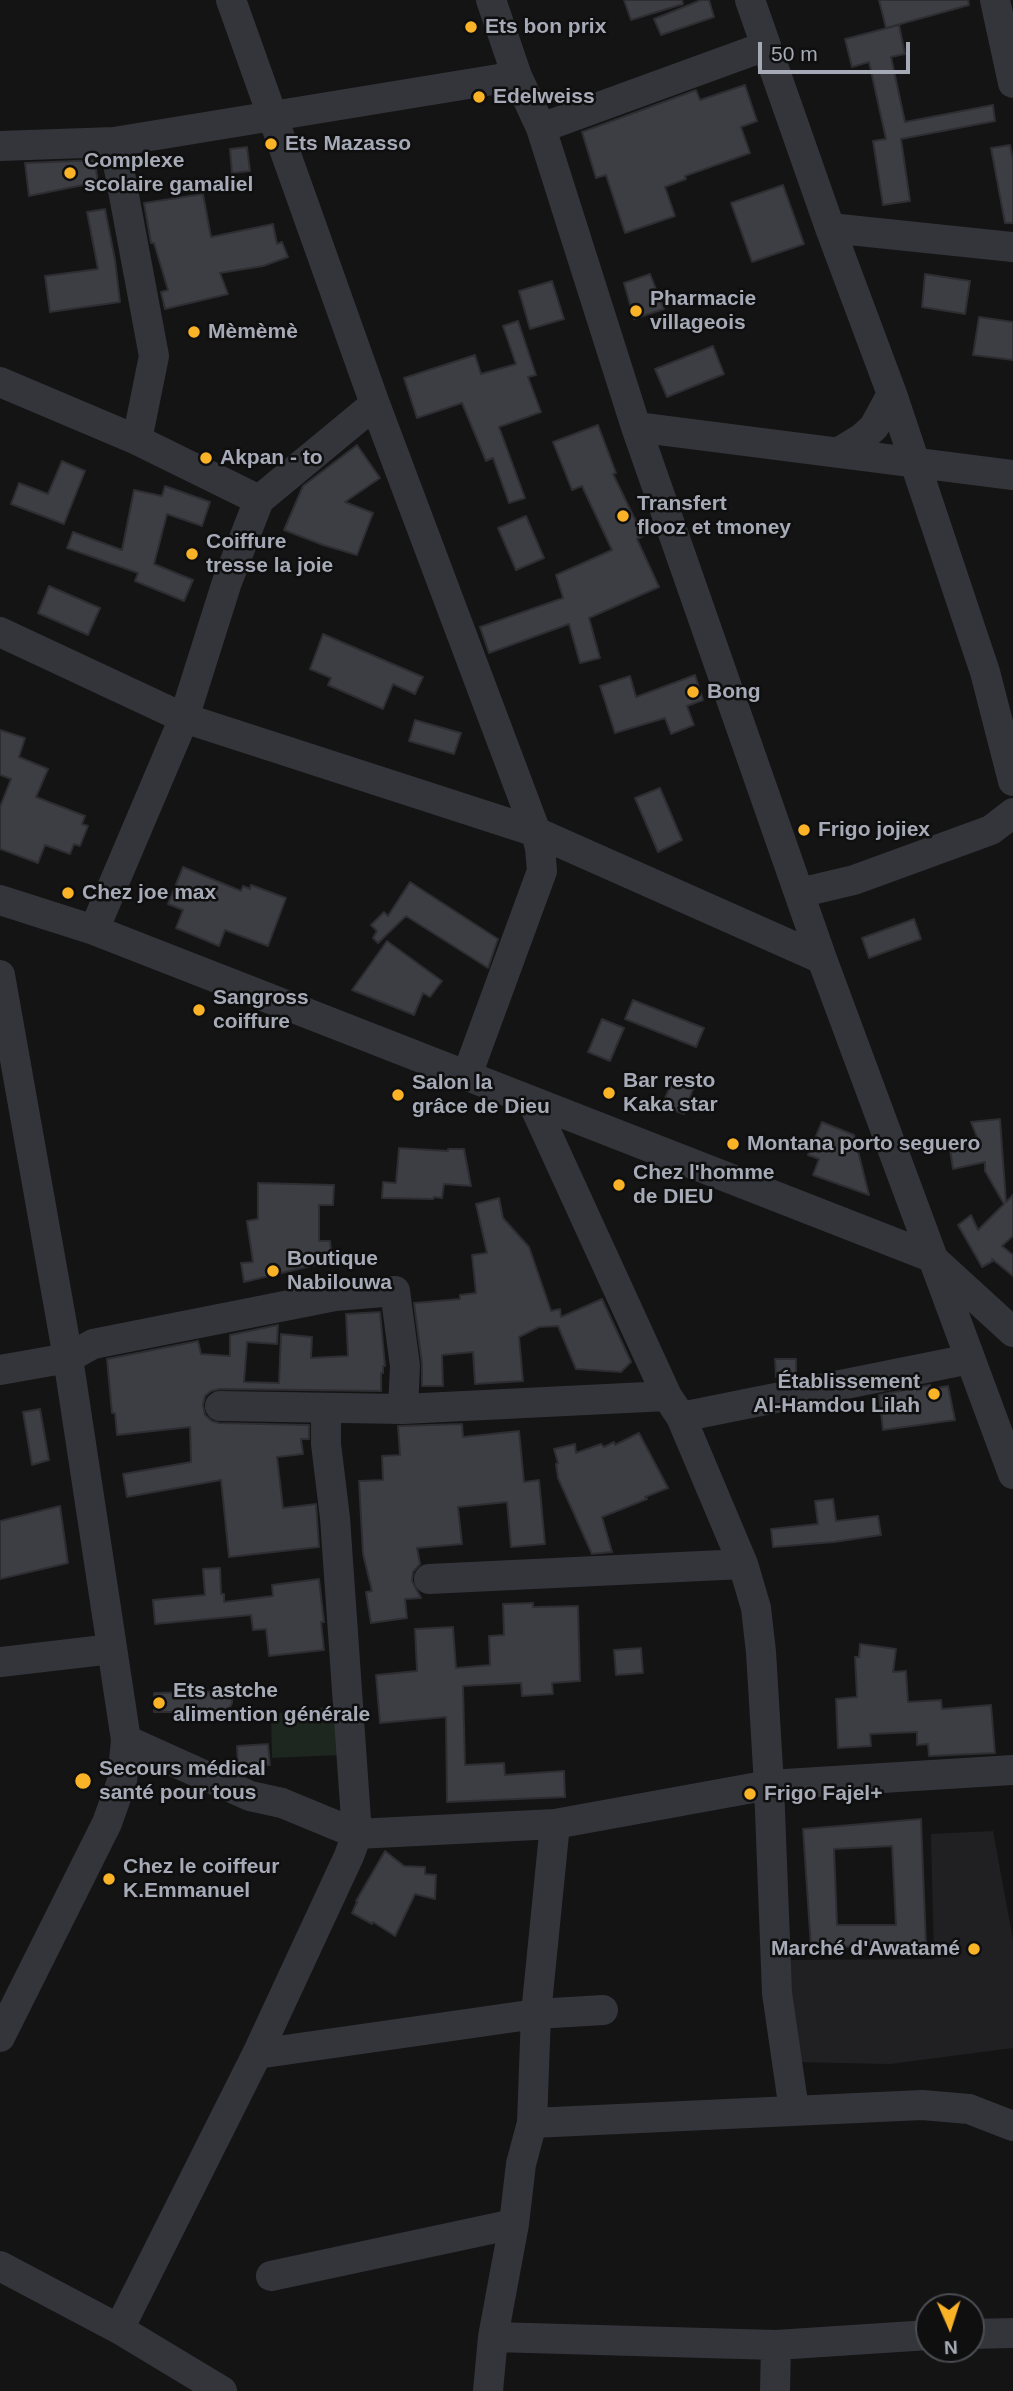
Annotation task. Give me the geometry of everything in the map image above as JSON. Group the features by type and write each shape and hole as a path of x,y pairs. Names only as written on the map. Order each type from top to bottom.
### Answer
{"street":[{"path":"231,0 375,404 536,832 542,871 467,1074"},
{"path":"491,0 517,76 541,128 636,427 822,959 1013,1474"},
{"path":"750,0 892,394 985,672 1013,781"},
{"path":"995,0 1013,83"},
{"path":"541,128 766,46"},
{"path":"0,146 114,142 517,76"},
{"path":"114,142 154,356 137,440"},
{"path":"830,228 1013,247"},
{"path":"0,382 137,440 259,500"},
{"path":"839,452 874,427 892,394"},
{"path":"94,930 184,718 226,582 259,500 375,404"},
{"path":"636,427 1013,475"},
{"path":"0,632 184,718 536,832 822,959"},
{"path":"985,672 1013,691"},
{"path":"799,893 854,880 990,830 1013,813"},
{"path":"0,900 94,930 931,1257 1013,1332"},
{"path":"0,975 68,1358 126,1741 122,1781 107,1823 6,2007 0,2037"},
{"path":"532,1101 674,1406 743,1564 756,1608 769,1785 777,1993 794,2110"},
{"path":"0,1370 68,1358 93,1344 107,1341 335,1296 396,1291 405,1366 403,1409"},
{"path":"220,1406 403,1409 674,1406 970,1359"},
{"path":"119,2329 257,2054 357,1834 335,1518 326,1444 326,1409"},
{"path":"429,1579 743,1564"},
{"path":"0,1662 112,1649"},
{"path":"126,1741 250,1796 282,1803 357,1834 555,1824 769,1785 1013,1770"},
{"path":"488,2391 493,2337 514,2224 521,2165 532,2123 536,2014 555,1824"},
{"path":"257,2054 536,2014 603,2010"},
{"path":"532,2123 922,2105 969,2109 1013,2126"},
{"path":"271,2276 514,2224"},
{"path":"0,2266 119,2329 222,2391"},
{"path":"985,2334 1013,2333"},
{"path":"493,2337 776,2345 915,2336"},
{"path":"775,2391 776,2345"}],"shaded area":[{"path":"333,1706 340,1755 272,1758 271,1714"},
{"name":"Marché d'Awatamé","path":"993,1831 1013,1940 1013,2048 890,2064 795,2062 790,1960 934,1959 931,1834"}],"building":[{"path":"624,0 682,0 683,4 631,20"},
{"path":"701,0 709,0 714,17 661,35 654,19"},
{"path":"879,0 968,0 969,5 886,28"},
{"path":"899,25 905,54 891,57 905,122 993,105 995,121 901,139 910,201 883,205 873,141 886,139 869,62 852,67 845,39"},
{"path":"745,85 757,121 741,127 750,153 685,176 686,179 665,187 675,216 625,233 606,175 596,178 582,132 696,90 700,100"},
{"path":"1010,145 1013,161 1013,223 1005,223 991,148"},
{"path":"247,147 250,171 232,173 230,149"},
{"path":"98,160 98,163 95,163 98,182 29,196 25,163"},
{"path":"783,185 804,244 752,262 731,203"},
{"path":"203,194 211,237 273,224 277,244 282,242 288,257 263,266 220,273 228,294 165,309 161,292 168,290 154,243 151,243 144,203"},
{"path":"105,209 120,302 50,312 45,276 98,269 87,212"},
{"path":"650,274 664,309 634,319 624,283"},
{"path":"925,274 970,281 965,314 922,307"},
{"path":"552,281 564,319 530,329 519,291"},
{"path":"979,317 1013,322 1013,360 973,355"},
{"path":"518,321 536,375 528,377 541,412 499,427 525,498 509,503 493,458 486,461 462,403 417,418 404,378 475,355 481,374 516,364 503,326"},
{"path":"713,346 724,374 667,397 655,369"},
{"path":"598,425 616,473 613,474 643,536 637,539 659,587 589,618 600,658 580,663 569,624 489,653 480,627 563,598 556,575 612,550 582,486 572,490 553,442"},
{"path":"357,445 380,478 345,502 373,513 357,555 284,530 303,486"},
{"path":"62,461 85,471 64,524 11,504 19,483 48,494"},
{"path":"165,486 210,502 202,526 167,514 154,564 193,580 184,601 135,581 138,573 67,548 73,532 122,550 134,490 162,496"},
{"path":"526,516 544,558 516,570 498,528"},
{"path":"49,586 100,608 88,635 38,613"},
{"path":"323,634 423,677 415,694 393,684 383,709 328,685 331,678 310,669"},
{"path":"695,675 703,700 687,706 694,725 671,734 665,718 615,733 600,686 630,676 636,697"},
{"path":"415,720 461,733 454,754 409,741"},
{"path":"0,730 25,738 19,757 48,769 36,797 85,816 82,824 88,826 80,846 74,844 70,854 45,845 38,863 0,849 0,807 11,779 0,775"},
{"path":"660,788 682,840 658,852 635,798"},
{"path":"183,867 241,891 243,886 250,889 251,885 286,898 268,946 225,930 219,946 176,928 183,910 168,904"},
{"path":"410,882 498,939 488,968 406,916 378,943 373,938 377,931 371,925 384,912 388,916"},
{"path":"914,919 921,939 869,958 862,938"},
{"path":"387,941 442,981 430,997 423,993 414,1015 352,990"},
{"path":"633,1000 704,1028 696,1047 625,1019"},
{"path":"602,1019 624,1028 610,1061 588,1052"},
{"path":"673,1079 694,1086 684,1114 662,1106"},
{"path":"1000,1119 1006,1202 1013,1195 1013,1236 1002,1246 1013,1255 1013,1276 992,1259 993,1261 982,1267 958,1225 971,1215 978,1230 1004,1204 985,1171 985,1162 953,1169 949,1142 977,1137 971,1122"},
{"path":"822,1122 854,1135 869,1195 813,1175 819,1159 808,1155"},
{"path":"399,1148 448,1151 464,1149 471,1186 444,1184 442,1198 382,1198 383,1182 396,1183"},
{"path":"258,1183 334,1185 333,1205 319,1205 319,1241 330,1241 332,1261 244,1282 241,1263 253,1262 247,1221 258,1219"},
{"path":"499,1198 503,1218 529,1247 551,1311 560,1309 561,1317 602,1299 631,1362 621,1372 576,1369 558,1326 539,1327 519,1337 523,1381 475,1384 473,1352 442,1355 443,1386 422,1386 422,1364 414,1303 460,1299 460,1295 476,1293 472,1255 487,1253 476,1204"},
{"path":"380,1312 385,1366 381,1373 381,1391 220,1389 205,1396 205,1415 219,1423 309,1425 309,1439 301,1439 303,1454 277,1457 283,1508 316,1504 319,1547 229,1557 221,1480 127,1497 123,1474 191,1462 190,1427 117,1435 107,1359 198,1341 201,1354 230,1356 230,1335 278,1325 277,1344 247,1342 244,1382 279,1383 281,1334 312,1337 311,1358 348,1356 346,1314"},
{"path":"775,1359 796,1359 796,1376 776,1377"},
{"path":"930,1385 930,1389 948,1386 955,1420 883,1430 879,1395"},
{"path":"40,1409 49,1460 32,1465 23,1412"},
{"path":"462,1424 463,1437 519,1431 524,1482 539,1480 545,1544 511,1547 507,1502 458,1507 462,1544 417,1548 420,1564 413,1572 412,1581 421,1598 405,1599 407,1618 371,1623 366,1592 372,1591 363,1554 359,1481 383,1480 382,1456 400,1455 398,1426"},
{"path":"639,1433 668,1488 602,1517 612,1552 592,1554 558,1478 554,1449 575,1444 576,1453 601,1444 604,1447 614,1442 615,1445"},
{"path":"833,1499 836,1521 878,1516 881,1535 773,1547 771,1529 818,1524 815,1501"},
{"path":"60,1506 68,1563 0,1579 0,1521"},
{"path":"220,1568 224,1602 273,1596 272,1585 319,1579 324,1650 269,1656 266,1629 253,1630 251,1615 155,1624 153,1600 205,1595 203,1569"},
{"path":"533,1603 533,1607 578,1606 580,1681 552,1683 553,1694 522,1696 521,1683 463,1686 465,1765 504,1763 505,1775 564,1771 565,1797 447,1802 446,1717 380,1723 376,1675 417,1671 415,1629 453,1627 456,1668 490,1665 489,1636 504,1635 503,1604"},
{"path":"860,1644 896,1649 893,1672 906,1671 908,1702 941,1700 942,1709 991,1705 995,1753 929,1756 928,1744 917,1745 917,1732 870,1734 871,1746 838,1748 836,1699 857,1697 855,1657 859,1657"},
{"path":"641,1648 643,1673 616,1675 614,1650"},
{"path":"232,1691 232,1703 228,1712 154,1712 154,1693"},
{"path":"268,1744 270,1765 238,1767 237,1746"},
{"path":"921,1819 926,1946 811,1947 803,1829","holes":["892,1846 896,1925 837,1925 834,1849"]},
{"path":"385,1851 404,1866 425,1867 425,1874 436,1875 435,1899 415,1894 395,1936 352,1913 356,1901"}],"place":[{"name":"Ets bon prix","path":"471,27"},
{"name":"Edelweiss","path":"479,97"},
{"name":"Ets Mazasso","path":"271,144"},
{"name":"Complexe scolaire gamaliel","path":"70,173"},
{"name":"Pharmacie villageois","path":"636,311"},
{"name":"Mèmèmè","path":"194,332"},
{"name":"Akpan - to","path":"206,458"},
{"name":"Transfert flooz et tmoney","path":"623,516"},
{"name":"Coiffure tresse la joie","path":"192,554"},
{"name":"Bong","path":"693,692"},
{"name":"Frigo jojiex","path":"804,830"},
{"name":"Chez joe max","path":"68,893"},
{"name":"Sangross coiffure","path":"199,1010"},
{"name":"Bar resto Kaka star","path":"609,1093"},
{"name":"Salon la grâce de Dieu","path":"398,1095"},
{"name":"Montana porto seguero","path":"733,1144"},
{"name":"Chez l'homme de DIEU","path":"619,1185"},
{"name":"Boutique Nabilouwa","path":"273,1271"},
{"name":"Établissement Al-Hamdou Lilah","path":"934,1394"},
{"name":"Ets astche alimention générale","path":"159,1703"},
{"name":"Secours médical santé pour tous","path":"83,1781"},
{"name":"Frigo Fajel+","path":"750,1794"},
{"name":"Chez le coiffeur K.Emmanuel","path":"109,1879"},
{"name":"Marché d'Awatamé","path":"974,1949"}]}
